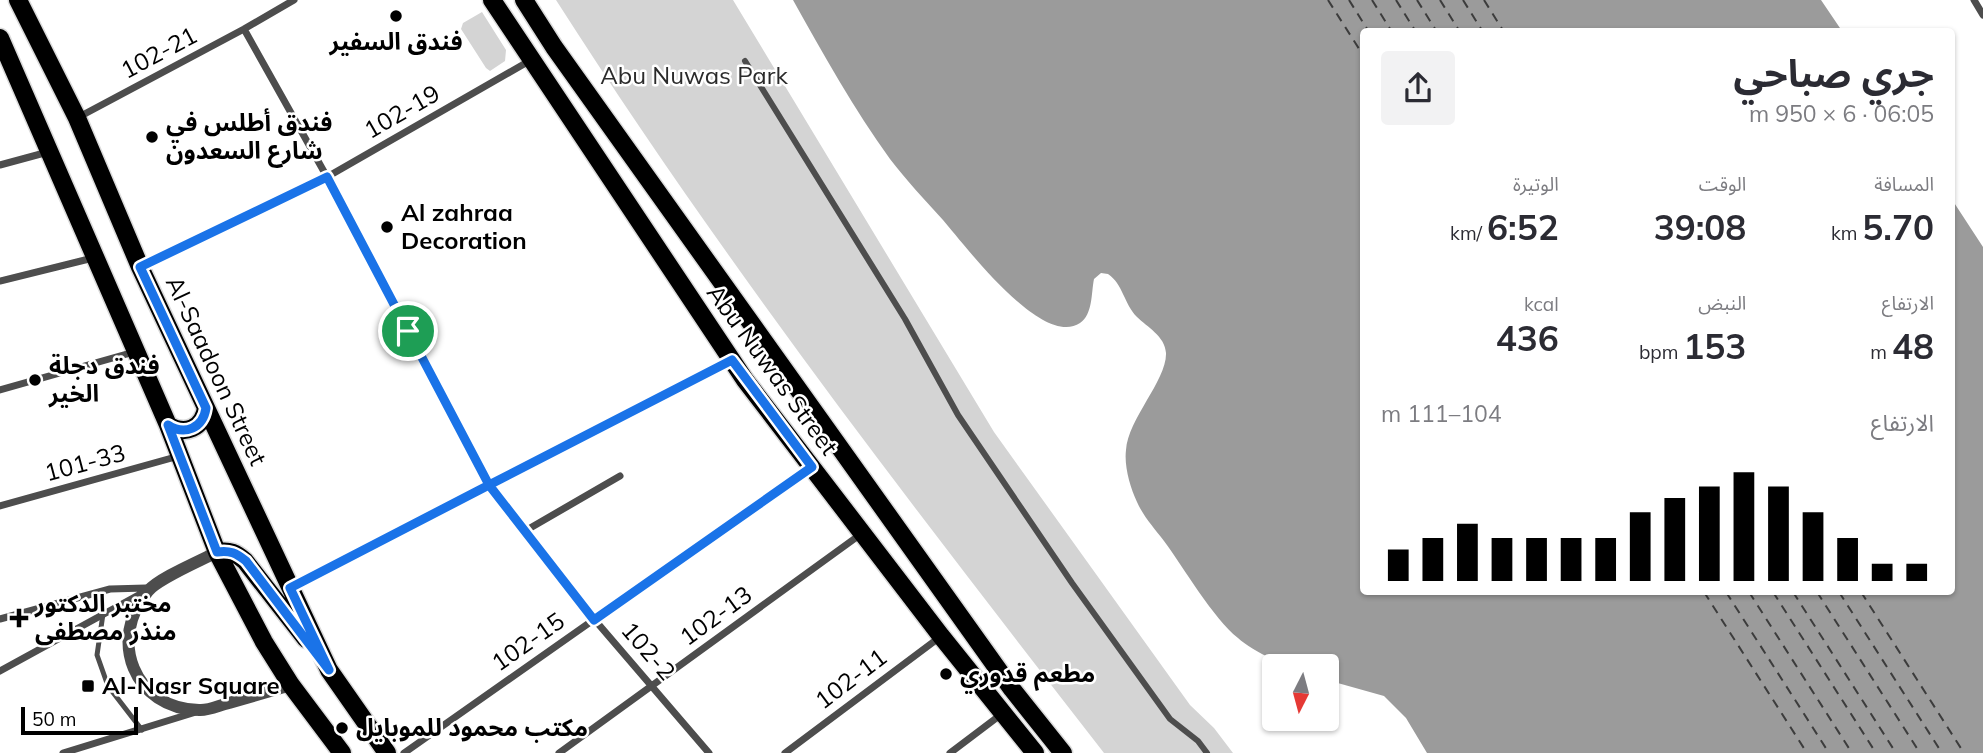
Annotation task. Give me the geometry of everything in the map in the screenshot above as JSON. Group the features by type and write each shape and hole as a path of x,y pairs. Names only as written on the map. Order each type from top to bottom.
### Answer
{"main road":[{"name":"Al-Saadoon Street","path":"18,0 77,118 140,267 329,670 387,753"},
{"name":"Abu Nuwas Street","path":"492,0 732,360 861,533 1035,753"},
{"name":"Abu Nuwas Street","path":"524,0 562,58 1012,690 1063,753"},
{"path":"0,38 4,58 168,425 217,552 245,608 291,685 342,753"},
{"path":"168,425 180,430 192,429 202,420 206,408"},
{"path":"217,552 226,550 236,553 246,561 329,670"}],"street":[{"name":"102-21","path":"77,118 244,30 294,0"},
{"path":"1974,0 1983,15"},
{"name":"102-2","path":"244,30 327,177 489,485 594,620 709,753"},
{"name":"102-19","path":"140,267 327,177 531,60"},
{"path":"745,61 905,319 958,415 1072,583 1170,719 1198,741 1207,753"},
{"path":"0,165 48,152"},
{"path":"0,281 94,258"},
{"path":"0,390 135,351"},
{"path":"290,588 732,360"},
{"name":"101-33","path":"0,506 180,456"},
{"name":"102-15","path":"404,753 812,467"},
{"path":"525,531 620,476"},
{"name":"102-13","path":"559,753 861,533"},
{"path":"0,671 217,552"},
{"path":"0,619 110,589 151,588"},
{"path":"151,588 137,605 129,625 127,646 133,667 144,686 160,700 180,708 202,711"},
{"name":"102-11","path":"785,753 941,636"},
{"path":"63,753 291,685"},
{"path":"950,753 1003,713"}],"lane":[{"path":"27,0 28,21"},
{"path":"103,614 97,655 108,687 142,730"}],"green space":[{"name":"Abu Nuwas Park","path":"556,0 733,0 994,432 1190,705 1214,728 1233,753 1104,753 821,383 686,194"},
{"path":"482,12 506,50 505,61 490,71 461,29 463,23"}],"shaded area":[{"path":"793,0 1821,0 1840,28 1360,28 1360,595 1955,595 1955,204 1983,247 1983,753 1427,753 1406,718 1384,696 1339,683 1339,654 1263,654 1238,638 1209,606 1142,512 1130,483 1126,450 1133,426 1165,364 1166,353 1155,332 1133,312 1113,278 1101,273 1094,279 1089,309 1080,323 1064,327 1046,321 1025,308 986,270 909,182 851,101"}],"ferry route":[{"path":"1328,0 1360,50"},
{"path":"1349,0 1366,28"},
{"path":"1372,0 1390,28"},
{"path":"1396,0 1414,28"},
{"path":"1417,0 1434,28"},
{"path":"1440,0 1458,28"},
{"path":"1463,0 1480,28"},
{"path":"1484,0 1502,28"},
{"path":"1706,595 1807,753"},
{"path":"1728,595 1829,753"},
{"path":"1751,595 1852,753"},
{"path":"1775,595 1876,753"},
{"path":"1795,595 1896,753"},
{"path":"1819,595 1920,753"},
{"path":"1841,595 1942,753"},
{"path":"1863,595 1964,753"}],"place":[{"name":"فندق السفير","path":"396,16"},
{"name":"فندق أطلس في شارع السعدون","path":"152,137"},
{"name":"Al zahraa Decoration","path":"387,227"},
{"name":"فندق دجلة الخير","path":"35,380"},
{"name":"مختبر الدكتور منذر مصطفى","path":"19,618"},
{"name":"مطعم قدوري","path":"946,674"},
{"name":"Al-Nasr Square","path":"88,686"},
{"name":"مكتب محمود للموبايل","path":"342,728"}],"route":[{"path":"408,331 327,177 140,267 206,408 202,420 192,429 180,430 168,425 217,552 226,550 236,553 246,561 329,670 290,588 489,485 594,620 812,467 732,360 489,485 408,331"}]}
